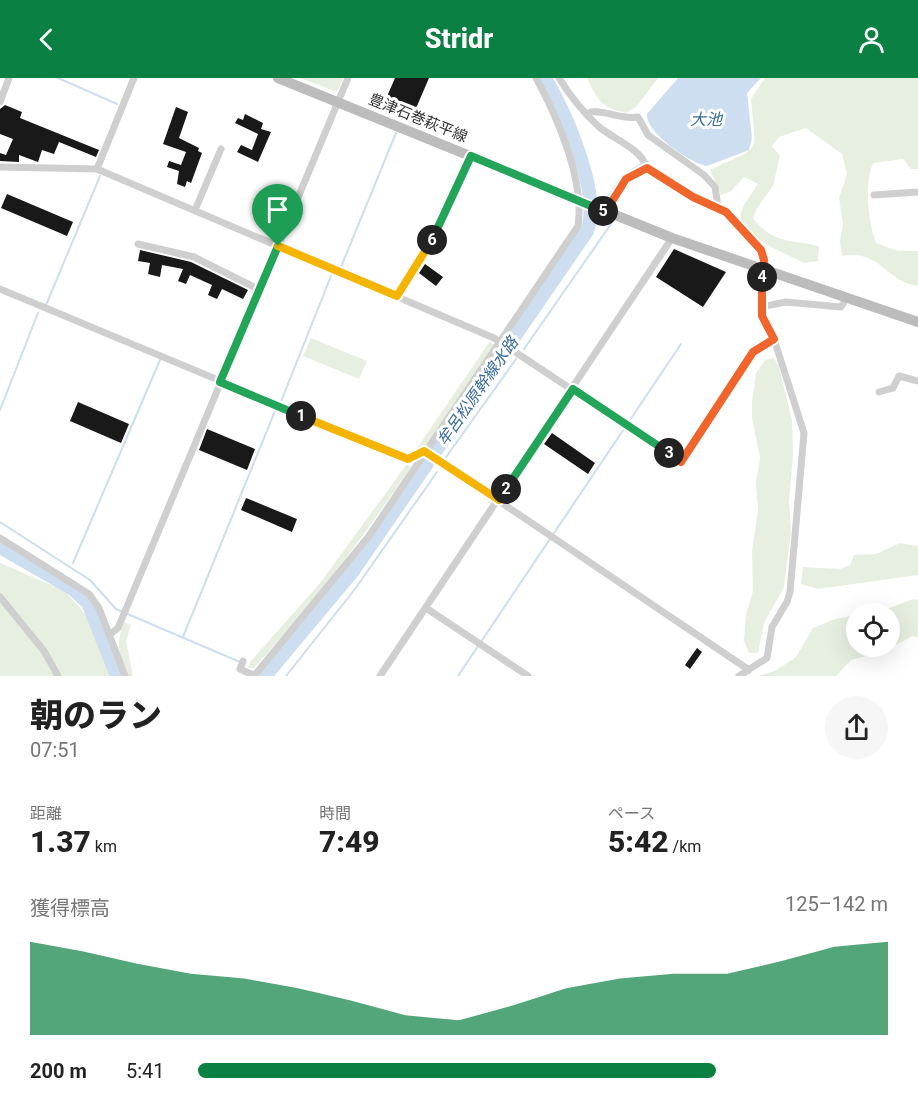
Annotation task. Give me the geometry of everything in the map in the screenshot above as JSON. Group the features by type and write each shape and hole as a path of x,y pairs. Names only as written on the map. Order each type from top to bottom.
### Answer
{"main road":[{"name":"豊津石巻萩平線","path":"278,78 672,238 918,322"}],"street":[{"path":"0,102 9,78"},
{"path":"97,169 134,78"},
{"path":"109,635 118,628 348,78"},
{"path":"242,663 240,669 254,676 369,537 578,226 581,201 574,173 555,117 536,78"},
{"path":"559,78 588,116 640,154 647,168 693,197 718,207 757,243 763,255 762,316 774,339 804,433 805,446 796,501 790,592 787,602 772,627 768,658 739,676"},
{"path":"588,116 591,112 601,111 627,119 638,117 648,135 704,175 715,187 718,207"},
{"path":"195,210 221,149"},
{"path":"397,296 425,255 471,156"},
{"path":"0,167 97,169 397,296 501,342 681,462 753,352 774,339"},
{"path":"604,211 626,179 647,168"},
{"path":"874,195 918,192"},
{"path":"380,676 672,238"},
{"path":"138,244 194,257 260,290"},
{"path":"0,289 408,459 426,452"},
{"path":"761,308 786,302 841,308 847,297"},
{"path":"879,393 893,388 899,376 918,381"},
{"path":"426,452 749,670"},
{"path":"0,538 89,594 99,608 125,676"},
{"path":"0,597 44,651 58,676"},
{"path":"426,608 528,676"}],"green space":[{"path":"300,78 343,78 337,92"},
{"path":"587,78 658,78 637,106 626,113 601,102"},
{"path":"765,78 918,78 918,169 911,169 903,159 873,163 868,192 869,213 876,243 898,251 918,251 918,286 897,278 866,257 842,256 840,241 843,224 839,198 847,174 842,154 806,128 779,137 772,146 780,156 773,186 757,208 753,218 775,236 819,246 818,261 803,263 764,243 746,229 741,221 741,212 758,184 744,177 731,191 721,195 710,170 739,157 752,147 754,131 751,99"},
{"path":"311,338 367,361 359,379 303,356"},
{"path":"490,341 494,345 424,449 408,456 415,451"},
{"path":"774,358 779,367 792,420 793,455 789,502 791,532 784,587 764,623 758,653 749,653 744,641 746,614 753,591 752,551 758,510 756,483 760,458 752,418 752,401 756,373 765,360"},
{"path":"407,464 411,467 336,570 254,668 248,668 250,662 320,583"},
{"path":"900,543 918,546 918,575 818,589 801,584 803,567 840,569 850,565 854,555 876,554"},
{"path":"0,563 65,591 86,615 111,676 0,676"},
{"path":"913,599 918,600 918,638 913,636 900,643 900,604"},
{"path":"846,617 846,657 863,657 851,660 836,676 758,676 775,671 796,657 813,628"},
{"path":"124,622 131,625 126,641 133,676 128,676 119,649"}],"water":[{"name":"大池","path":"678,78 761,78 747,93 752,138 749,150 707,166 680,153 661,138 648,121 647,114"}],"building":[{"path":"395,78 429,78 411,120 382,108"},
{"path":"5,105 22,112 20,118 99,150 96,157 59,142 54,154 42,150 38,162 19,155 19,162 0,161 0,153 6,155 13,139 0,134 0,109"},
{"path":"176,107 188,112 179,138 199,148 198,151 202,153 191,183 187,181 185,187 177,184 179,171 167,167 169,161 181,165 186,152 163,144"},
{"path":"245,114 263,123 261,129 271,132 258,162 237,152 241,145 252,150 258,134 235,123 238,118 243,120"},
{"path":"267,190 286,198 281,210 286,212 275,238 270,236 274,225 265,221 272,205 263,201"},
{"path":"7,194 73,222 67,236 1,208"},
{"path":"674,249 726,272 703,307 656,277"},
{"path":"140,250 191,262 248,290 243,299 222,289 217,299 208,295 212,285 190,275 186,284 178,281 183,269 162,265 160,277 148,274 150,263 138,261"},
{"path":"425,264 443,277 436,286 419,273"},
{"path":"78,402 129,424 121,443 70,421"},
{"path":"207,429 255,449 247,470 199,450"},
{"path":"552,433 595,463 588,474 544,444"},
{"path":"246,498 297,519 292,532 241,510"},
{"path":"697,648 702,652 690,669 685,665"}],"waterway":[{"path":"58,78 117,104"},
{"name":"牟呂松原幹線水路","path":"265,676 353,571 587,231 590,196 586,175 571,132 545,78"},
{"path":"341,267 396,133"},
{"path":"605,201 622,176 641,164"},
{"path":"46,305 100,176"},
{"path":"524,349 611,224"},
{"path":"280,404 331,276"},
{"path":"0,410 38,313"},
{"path":"458,676 681,344"},
{"path":"444,460 516,359"},
{"path":"73,563 160,360"},
{"path":"183,637 275,411"},
{"path":"286,676 355,589 437,472"},
{"path":"0,522 90,580 116,609 240,662"},
{"name":"牟呂松原幹線水路","path":"0,547 73,589 88,603 117,676"}],"route":[{"path":"471,156 606,211 618,187 633,173 647,168 693,197 726,212 757,243 764,260 762,316 774,339 753,352 681,462 573,389 499,500 424,451 408,459 220,382 278,246 397,296 425,255 456,193 471,156"}]}
